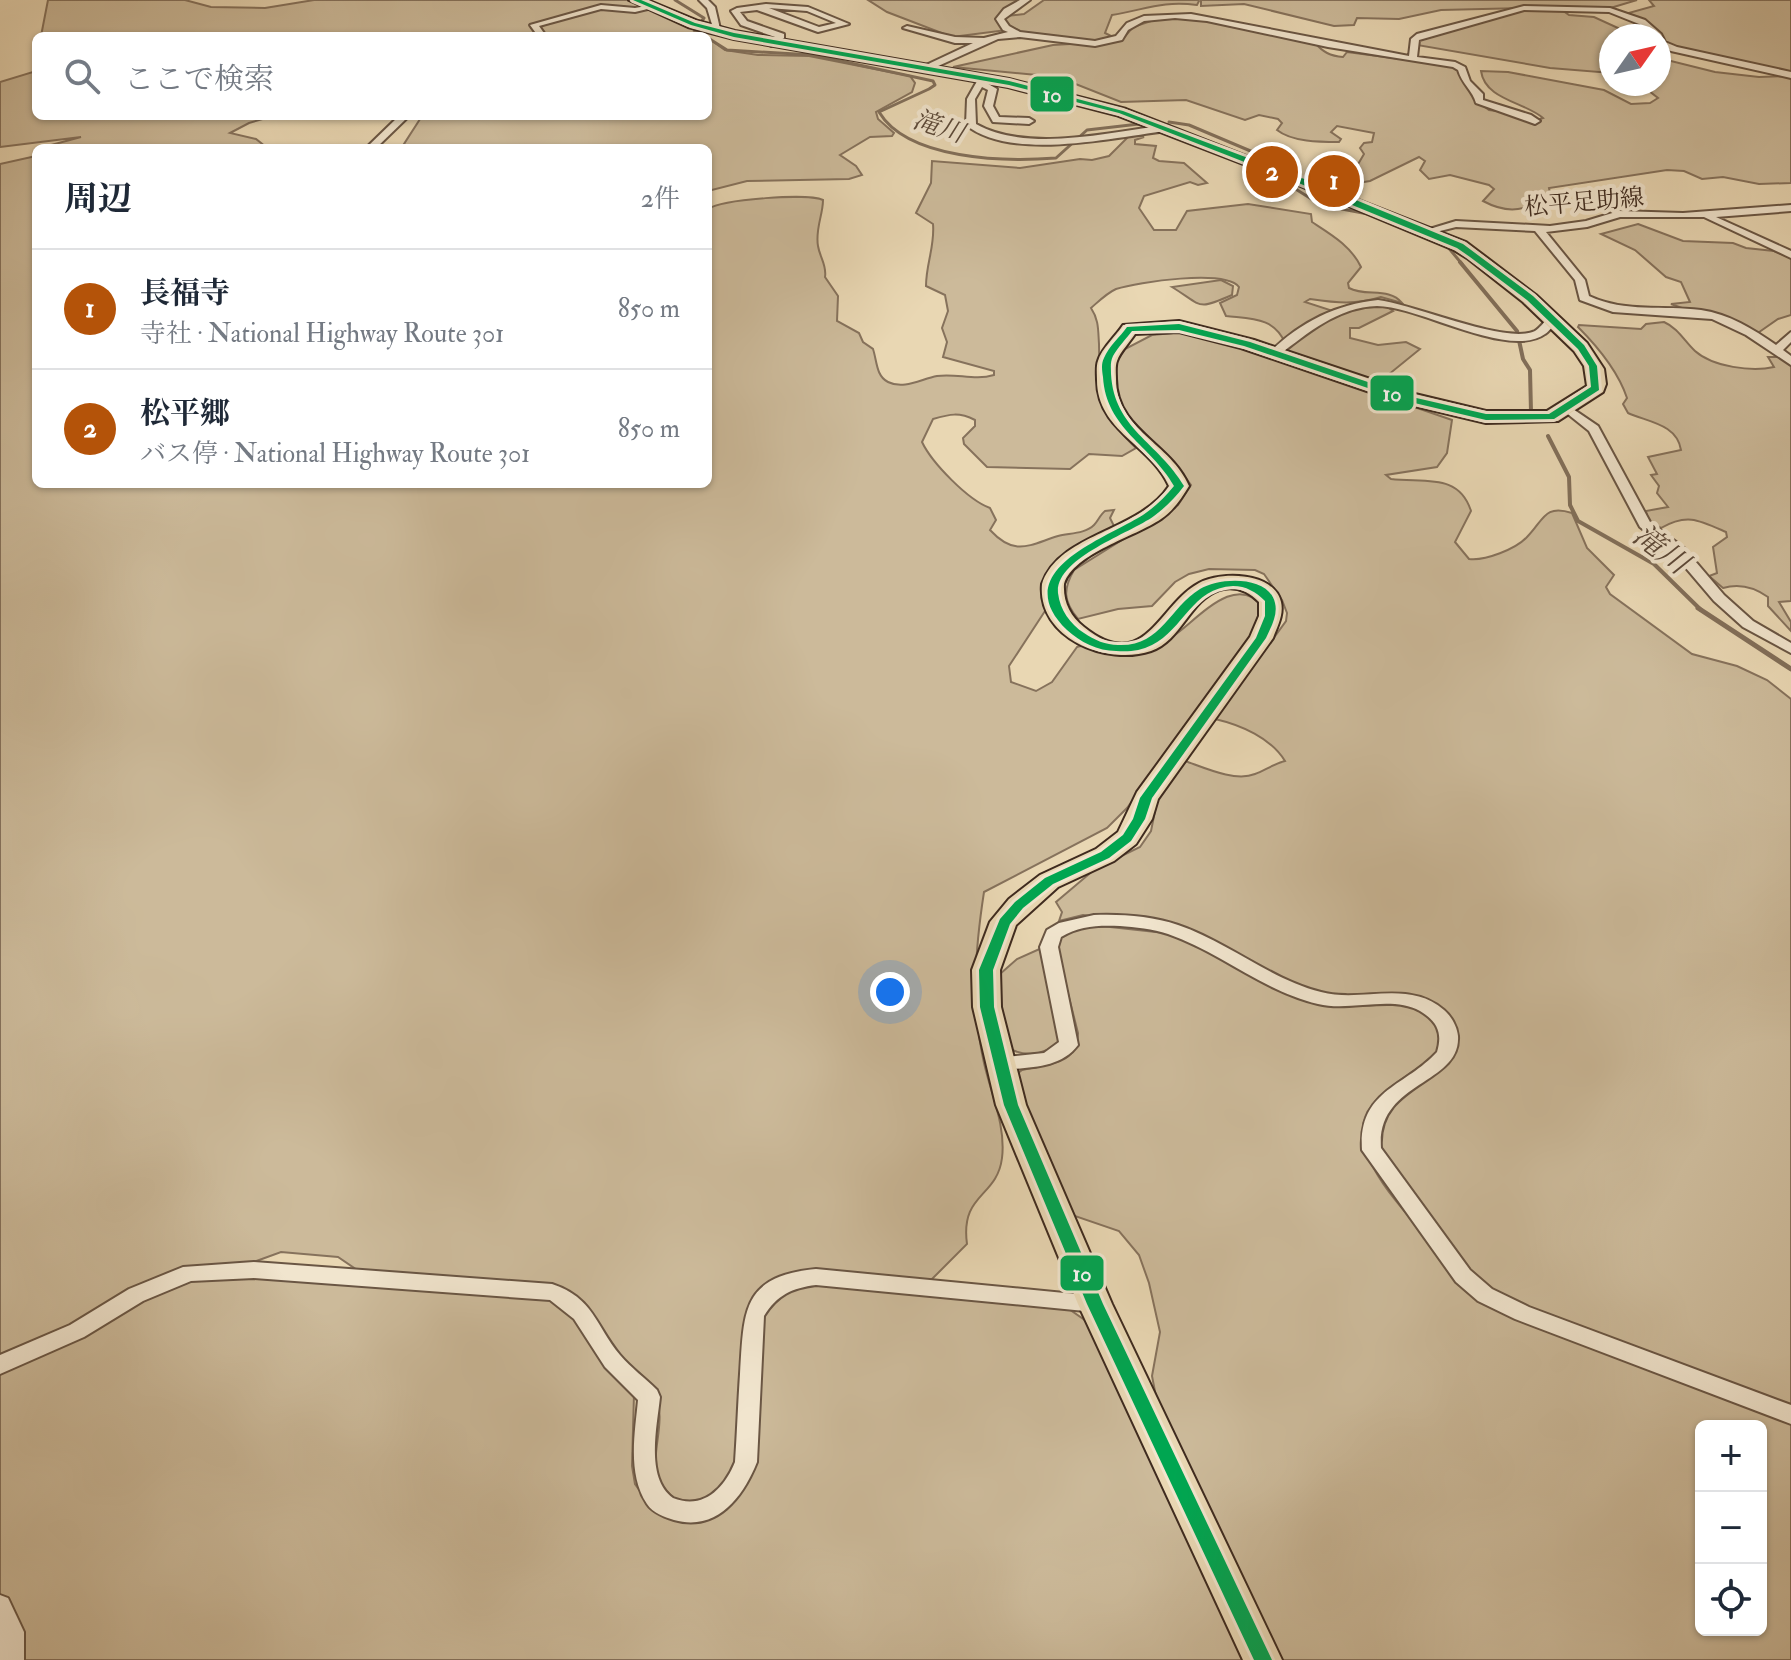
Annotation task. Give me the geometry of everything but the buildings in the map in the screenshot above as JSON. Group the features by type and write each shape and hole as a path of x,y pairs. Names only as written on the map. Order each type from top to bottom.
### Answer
{"highway":[{"path":"636,0 705,28 771,43 927,68 1065,96 1167,128 1428,231 1472,253 1552,320 1589,358 1597,381 1588,400 1570,411 1551,417 1514,420 1458,414 1197,329 1171,326 1136,329 1117,339 1107,362 1112,408 1132,436 1171,471 1179,486 1173,498 1160,510 1063,568 1053,584 1056,609 1063,620 1098,646 1122,649 1158,639 1191,599 1212,584 1227,582 1256,587 1270,601 1270,616 1261,638 1146,798 1139,819 1127,838 1105,855 1049,881 1019,905 1004,922 986,970 987,1007 1011,1105 1095,1304 1263,1660"}],"street":[{"path":"703,0 711,7 705,28"},
{"path":"1019,34 1003,26 1000,19 1026,0"},
{"path":"539,32 534,25 594,8 652,7"},
{"path":"758,7 813,29 845,24 808,9 758,7 735,11 744,23 781,36 771,43"},
{"path":"1411,59 1415,39 1420,36 1513,9 1610,10 1644,24"},
{"path":"927,68 991,40 1019,34 1104,43 1119,38 1123,28 1135,22 1168,15 1223,22 1459,67 1465,74 1466,82 1479,94 1479,101 1491,110 1518,112 1535,121"},
{"path":"907,28 955,40 991,40"},
{"path":"1671,48 1791,75"},
{"path":"1029,121 996,120 989,112 988,103 993,89 981,80 971,99 971,125 988,135 1037,143 1167,128"},
{"path":"375,144 400,120"},
{"name":"松平足助線","path":"1428,231 1456,224 1539,230 1568,228 1619,214 1705,215 1791,208"},
{"path":"1705,215 1791,255"},
{"path":"1539,230 1580,280 1582,294 1590,301 1627,312 1710,315 1777,350 1791,362"},
{"path":"1275,353 1332,312 1383,303 1486,333 1518,336 1543,332 1552,320"},
{"path":"1777,350 1791,335"},
{"path":"1570,411 1594,429 1645,524 1679,551 1719,598 1748,624 1791,649"},
{"path":"1002,1063 1048,1059 1069,1045 1049,947 1053,934 1075,921 1154,924 1174,930 1311,996 1358,1002 1404,998 1425,1005 1448,1027 1451,1039 1449,1049 1442,1059 1379,1106 1371,1120 1369,1134 1372,1150 1463,1276 1485,1295 1522,1313 1791,1415"},
{"path":"0,1365 77,1331 136,1295 190,1273 254,1270 552,1292 567,1297 581,1309 615,1365 635,1380 649,1397 646,1472 655,1498 672,1510 692,1514 709,1510 725,1499 739,1481 746,1462 754,1315 762,1299 775,1287 793,1278 816,1277 1095,1304"},
{"path":"0,1606 8,1616 12,1631 12,1660"}],"shaded area":[{"path":"48,0 185,0 211,7 265,8 314,0 629,0 644,7 612,7 650,9 696,28 696,32 540,32 535,28 593,9 532,25 535,32 42,32"},
{"path":"868,0 1024,0 998,18 1007,30 952,37 887,12"},
{"path":"1044,0 1199,1 1197,5 1164,5 1112,15 1105,33 1113,37 1100,41 1056,41 1027,34 1003,22 1006,16 1024,14"},
{"path":"1201,0 1637,0 1607,9 1562,10 1569,15 1594,17 1609,24 1599,24 1599,72 1550,68 1417,45 1417,40 1524,8 1441,10 1399,19 1357,18 1354,25 1334,26 1244,4 1201,6"},
{"path":"1649,0 1791,0 1791,74 1723,61 1671,45 1671,24 1643,24 1625,14 1654,6"},
{"path":"1166,16 1193,18 1315,43 1327,53 1343,57 1347,52 1454,66 1460,69 1463,81 1477,101 1489,110 1520,114 1534,121 1543,118 1490,88 1481,71 1508,72 1599,89 1599,96 1616,96 1631,104 1650,103 1658,98 1655,96 1671,96 1671,61 1715,72 1759,77 1791,76 1791,183 1759,184 1723,177 1702,179 1684,171 1667,170 1549,188 1550,193 1534,204 1518,209 1501,208 1483,201 1494,189 1489,185 1450,175 1429,179 1420,170 1425,161 1419,157 1364,182 1333,169 1332,165 1357,166 1364,154 1360,148 1364,143 1372,142 1374,133 1337,126 1331,132 1341,139 1339,142 1306,140 1283,134 1277,130 1282,123 1278,119 1259,115 1245,120 1186,100 1121,102 1058,77 953,67 1053,45 1121,41 1133,27"},
{"path":"712,41 725,50 758,55 809,56 910,76 915,83 912,92 876,112 878,119 894,133 892,136 870,137 840,155 856,166 862,175 849,179 747,181 712,190 712,144 404,144 419,120 712,120"},
{"path":"32,72 32,120 259,120 230,133 256,139 262,144 55,144 81,137 0,147 0,82"},
{"path":"1130,135 1144,137 1135,140 1135,144 1156,146 1153,158 1184,163 1207,183 1198,185 1190,182 1144,196 1139,208 1154,230 1176,230 1187,211 1248,204 1311,214 1312,222 1346,247 1361,267 1348,283 1349,288 1391,295 1402,303 1381,297 1346,302 1310,299 1305,302 1330,310 1285,343 1275,328 1268,324 1226,316 1220,303 1237,295 1239,287 1231,282 1180,279 1116,289 1091,308 1098,325 1101,389 1114,424 1136,448 1122,456 1089,454 1070,469 987,467 964,444 963,438 975,426 975,420 954,415 933,419 922,442 952,480 990,508 996,520 990,530 1007,544 1030,545 1082,532 1094,525 1105,511 1114,510 1110,518 1115,528 1063,559 1046,580 1044,593 1047,608 1009,666 1011,682 1036,691 1052,682 1077,647 1085,646 1113,654 1162,643 1211,606 1238,594 1251,597 1263,607 1254,635 1127,808 1107,828 984,892 978,935 977,1020 1003,1146 999,1171 969,1215 967,1244 929,1282 801,1271 766,1285 752,1303 735,1471 715,1497 686,1506 660,1482 656,1469 659,1412 655,1390 614,1353 583,1305 565,1290 363,1274 338,1257 281,1252 248,1264 202,1267 0,1359 0,164 32,157 32,488 712,488 712,207 766,198 823,200 818,246 825,277 838,296 837,321 859,333 863,342 873,349 884,379 900,385 937,376 987,377 994,375 994,371 943,357 947,342 942,328 948,311 945,295 926,286 933,224 916,213 931,183 932,161 1020,168 1109,156"},
{"path":"1638,224 1683,241 1733,243 1746,248 1774,251 1791,258 1791,315 1778,319 1755,335 1671,304 1690,302 1681,282 1666,277 1635,250 1601,234"},
{"path":"1221,280 1233,286 1232,295 1205,305 1172,287"},
{"path":"1364,306 1386,306 1393,311 1359,328 1350,328 1350,338 1378,345 1406,342 1420,349 1383,379 1402,390 1281,351 1333,312"},
{"path":"1664,322 1695,351 1712,361 1744,368 1765,368 1774,367 1768,357 1783,357 1791,364 1791,601 1779,602 1791,622 1791,631 1768,606 1768,597 1747,587 1723,588 1709,576 1717,573 1713,547 1727,537 1726,532 1693,520 1670,523 1661,528 1648,521 1646,511 1668,507 1657,493 1659,486 1651,475 1657,474 1648,457 1681,450 1678,441 1668,429 1628,413 1623,404 1627,398 1613,369 1578,327 1641,329 1646,324"},
{"path":"1184,332 1217,339 1452,420 1447,453 1437,467 1386,475 1391,479 1449,485 1466,499 1471,511 1455,542 1469,559 1491,556 1516,546 1550,512 1572,513 1587,548 1614,575 1606,587 1610,594 1692,654 1737,666 1767,680 1791,699 1791,1410 1519,1307 1468,1275 1382,1149 1378,1136 1382,1114 1455,1052 1456,1032 1409,995 1338,997 1297,985 1200,936 1145,921 1083,915 1059,921 1062,912 1056,902 1095,869 1140,847 1151,831 1157,801 1185,761 1220,773 1247,776 1285,761 1272,746 1254,734 1215,719 1286,621 1287,613 1282,600 1264,574 1255,570 1209,569 1189,574 1175,582 1152,606 1118,609 1078,619 1067,601 1066,589 1074,570 1178,505 1191,485 1175,464 1123,416 1114,384 1115,363 1125,349 1152,335"},
{"path":"1092,925 1174,934 1335,1006 1401,1003 1433,1016 1443,1046 1380,1097 1364,1121 1363,1138 1368,1157 1378,1175 1459,1281 1791,1422 1791,1660 1277,1660 1159,1412 1152,1376 1160,1332 1139,1255 1119,1231 1069,1214 1038,1151 1017,1074 1067,1058 1077,1044 1078,1033 1057,950 1061,935"},
{"path":"1044,947 1059,1041 1039,1053 1024,1053 1002,1044 1000,974 1017,959"},
{"path":"225,1275 548,1298 563,1302 634,1394 632,1466 635,1484 653,1509 730,1501 764,1315 774,1301 787,1292 819,1283 1066,1307 1096,1328 1252,1660 17,1660 0,1596 0,1371 184,1280"}],"waterway":[{"name":"滝川","path":"675,0 704,18 695,30 698,32"},
{"name":"滝川","path":"712,41 727,50 813,55 933,81 935,85 929,89 879,112 893,128 912,140 959,154 985,158 1056,158 1087,130 1139,124"},
{"name":"滝川","path":"1169,122 1189,125 1260,155 1261,159"},
{"name":"滝川","path":"1257,168 1255,178 1294,188 1321,205 1368,214"},
{"name":"滝川","path":"1447,246 1462,264"},
{"name":"滝川","path":"1460,262 1517,331 1523,359 1530,370 1531,412"},
{"name":"滝川","path":"1548,436 1569,477 1570,505 1578,521 1654,564 1701,610"},
{"name":"滝川","path":"1701,610 1791,669"}],"transit line":[{"name":"10","path":"636,0 693,24 734,35 1009,83 1121,112 1460,246 1530,298 1581,347 1593,366 1596,388 1551,417 1486,417 1409,399 1247,344 1179,327 1130,329 1107,360 1109,397 1115,411 1171,471 1179,486 1166,502 1149,515 1091,547 1061,570 1053,584 1053,591 1055,605 1062,617 1076,632 1092,642 1109,648 1131,649 1149,642 1164,631 1203,591 1219,584 1239,583 1267,597 1270,616 1261,638 1146,798 1139,819 1127,838 1105,855 1049,881 1019,905 1004,922 986,970 987,1007 1011,1105 1095,1304 1263,1660"}],"place":[{"name":"松平郷","path":"1272,172"},
{"name":"長福寺","path":"1334,181"}]}
